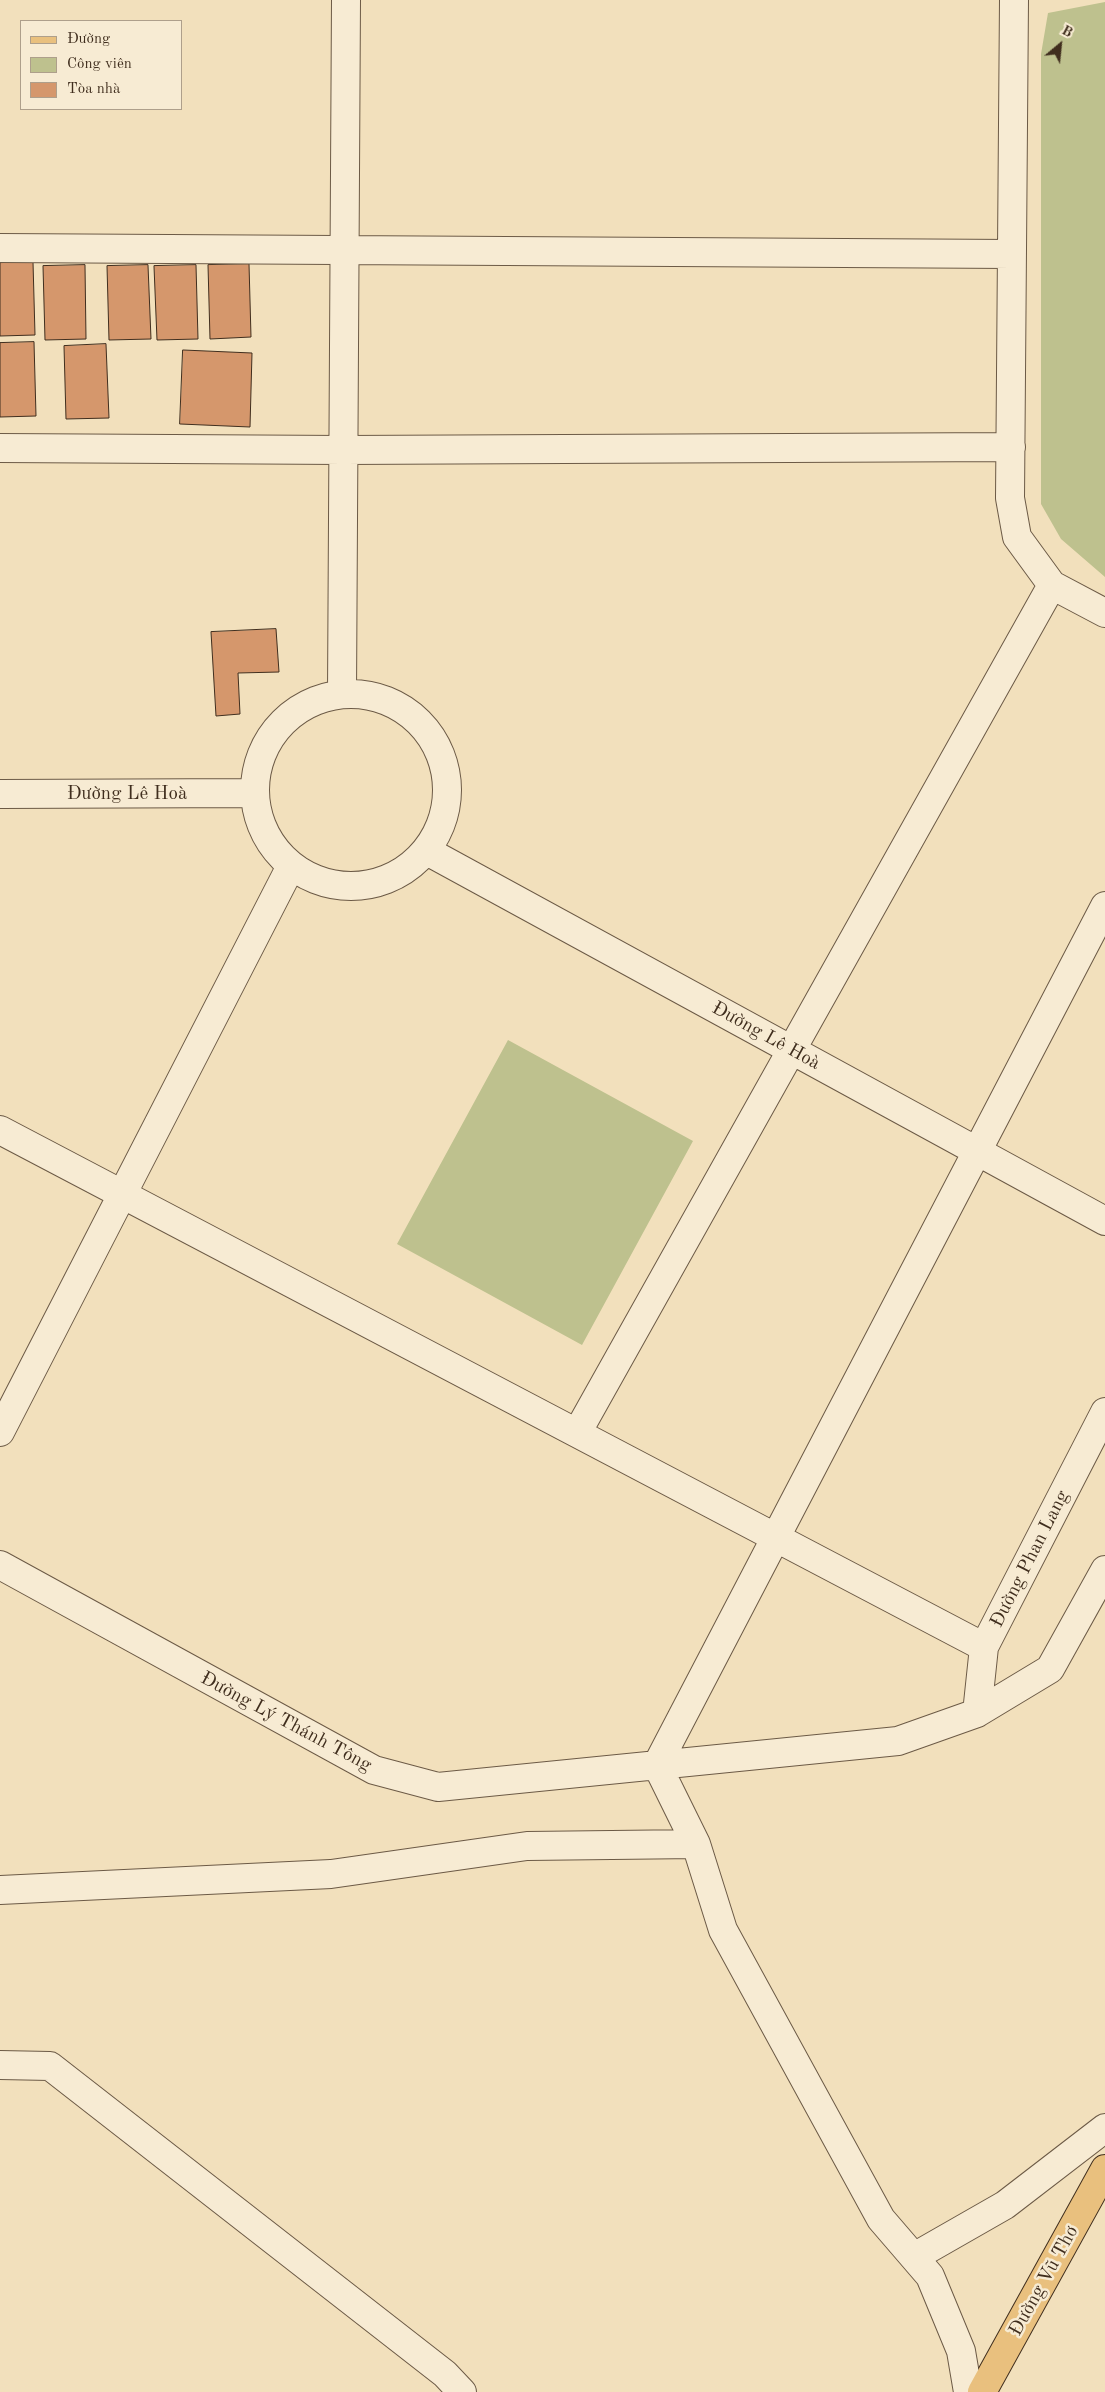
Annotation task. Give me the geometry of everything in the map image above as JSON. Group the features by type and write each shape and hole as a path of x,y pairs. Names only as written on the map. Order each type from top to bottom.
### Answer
{"main road":[{"name":"Đường Vũ Thơ","path":"982,2392 1105,2169"}],"street":[{"path":"342,693 346,0"},
{"path":"1014,0 1010,498 1017,537 1052,585 1105,613"},
{"path":"0,248 1012,254"},
{"path":"0,448 343,450 1011,447"},
{"path":"577,1434 1052,585"},
{"path":"342,693 374,695 404,708 428,730 443,758 449,791 443,823 427,851 405,871 377,883 347,886 318,880 292,866 272,846 260,821 254,793 257,764 269,738 288,716 313,700 342,693"},
{"name":"Đường Lê Hoà","path":"0,794 254,793"},
{"name":"Đường Lê Hoà","path":"427,851 1105,1221"},
{"path":"0,1432 292,866"},
{"path":"657,1765 1105,906"},
{"path":"0,1130 984,1647"},
{"name":"Đường Phan Lang","path":"977,1713 984,1647 1105,1412"},
{"name":"Đường Lý Thánh Tông","path":"0,1566 374,1770 438,1787 657,1765"},
{"path":"657,1765 898,1741 977,1713 1050,1669 1105,1570"},
{"path":"657,1765 696,1844 723,1930 881,2219 930,2276 961,2351 968,2392"},
{"path":"0,1890 331,1874 527,1846 696,1844"},
{"path":"0,2065 50,2066 445,2374 462,2392"},
{"path":"914,2258 1005,2205 1105,2128"}],"green space":[{"path":"1105,2 1105,577 1061,539 1041,504 1041,54 1048,13"},
{"path":"508,1040 693,1141 582,1345 397,1244"}],"building":[{"path":"33,262 35,335 0,336 0,263"},
{"path":"249,264 251,337 210,339 208,265"},
{"path":"85,265 86,339 45,340 43,266"},
{"path":"148,265 151,339 109,340 107,266"},
{"path":"196,265 198,339 157,340 154,266"},
{"path":"34,342 36,416 0,417 0,343"},
{"path":"106,344 109,418 66,419 64,346"},
{"path":"183,350 252,353 250,427 180,424"},
{"path":"276,629 279,672 238,673 240,714 216,716 211,632"}]}
